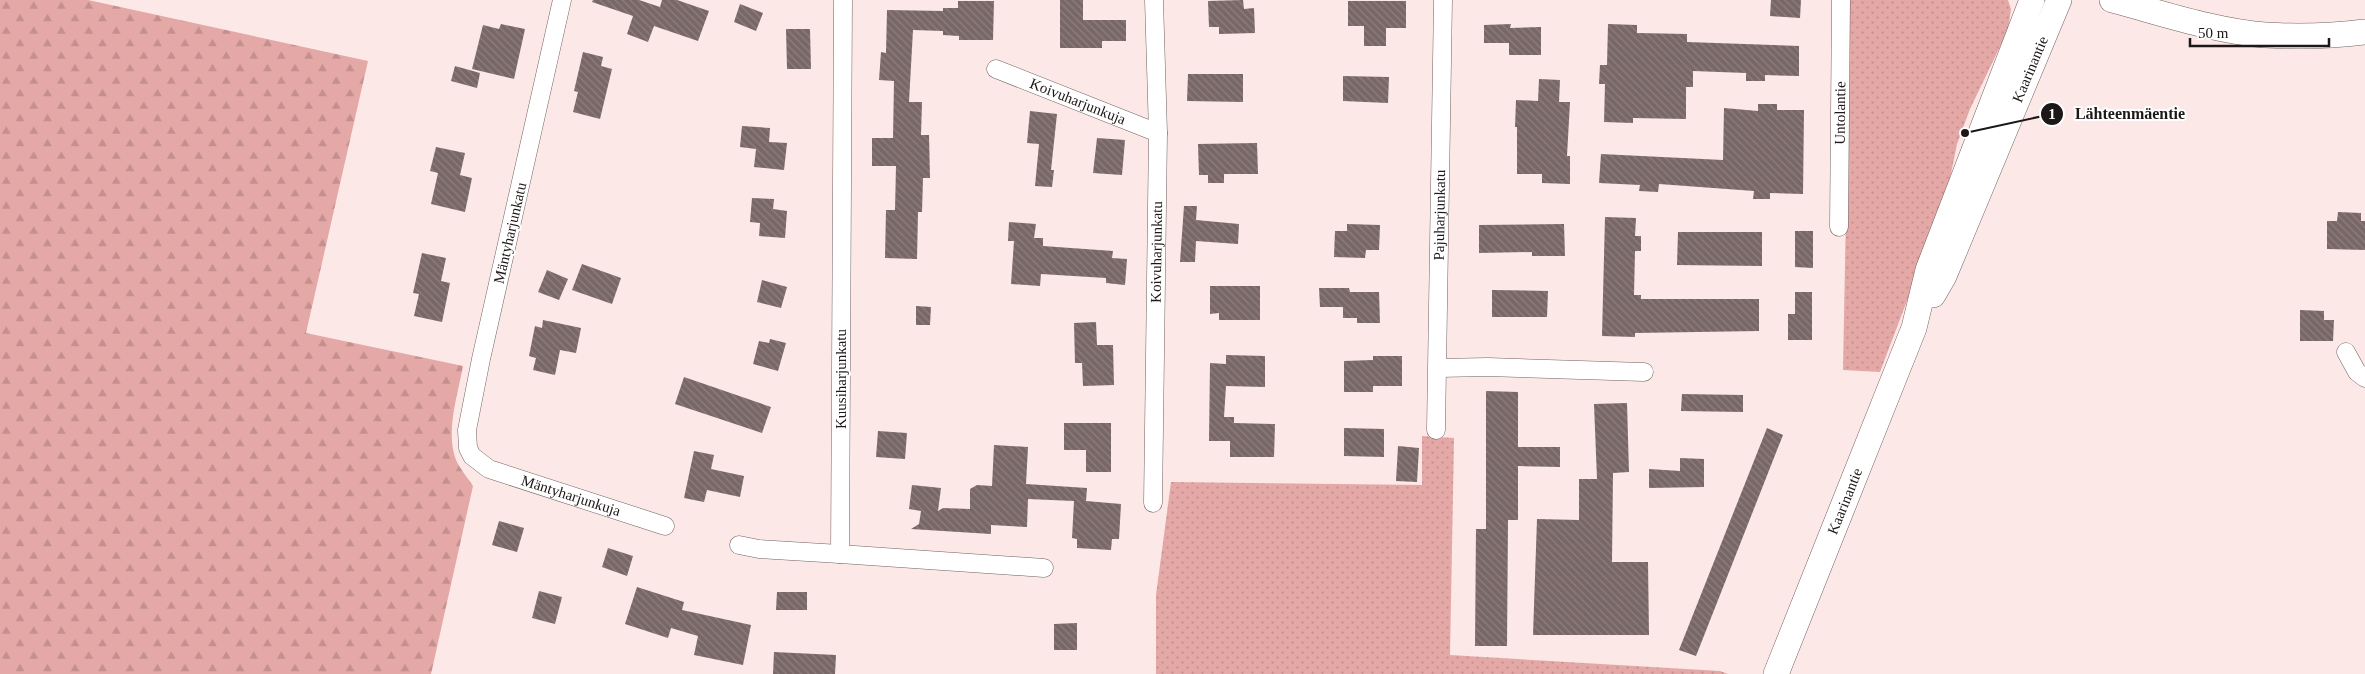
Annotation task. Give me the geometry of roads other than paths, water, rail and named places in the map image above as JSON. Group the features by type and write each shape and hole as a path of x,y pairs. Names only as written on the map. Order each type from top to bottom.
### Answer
{"main road":[{"name":"Kaarinantie","path":"1776,674 1914,328 1928,270 2032,0"},
{"name":"Kaarinantie","path":"1914,328 1944,276 2058,0"},
{"path":"2112,0 2218,28 2264,35 2324,36 2365,32"}],"street":[{"name":"Mäntyharjunkatu","path":"479,463 468,448 467,430 481,359 562,0"},
{"name":"Kuusiharjunkatu","path":"840,554 843,0"},
{"name":"Koivuharjunkatu","path":"1153,504 1158,133 1154,0"},
{"name":"Pajuharjunkatu","path":"1436,430 1439,368 1443,0"},
{"name":"Untolantie","path":"1840,228 1841,0"},
{"name":"Koivuharjunkuja","path":"996,69 1158,133"},
{"path":"2346,352 2357,372 2365,378"},
{"path":"1439,368 1488,367 1644,372"},
{"name":"Mäntyharjunkuja","path":"479,463 489,469 665,526"},
{"path":"739,545 759,550 1044,568"}],"place":[{"name":"Lähteenmäentie","path":"1965,133"}]}
